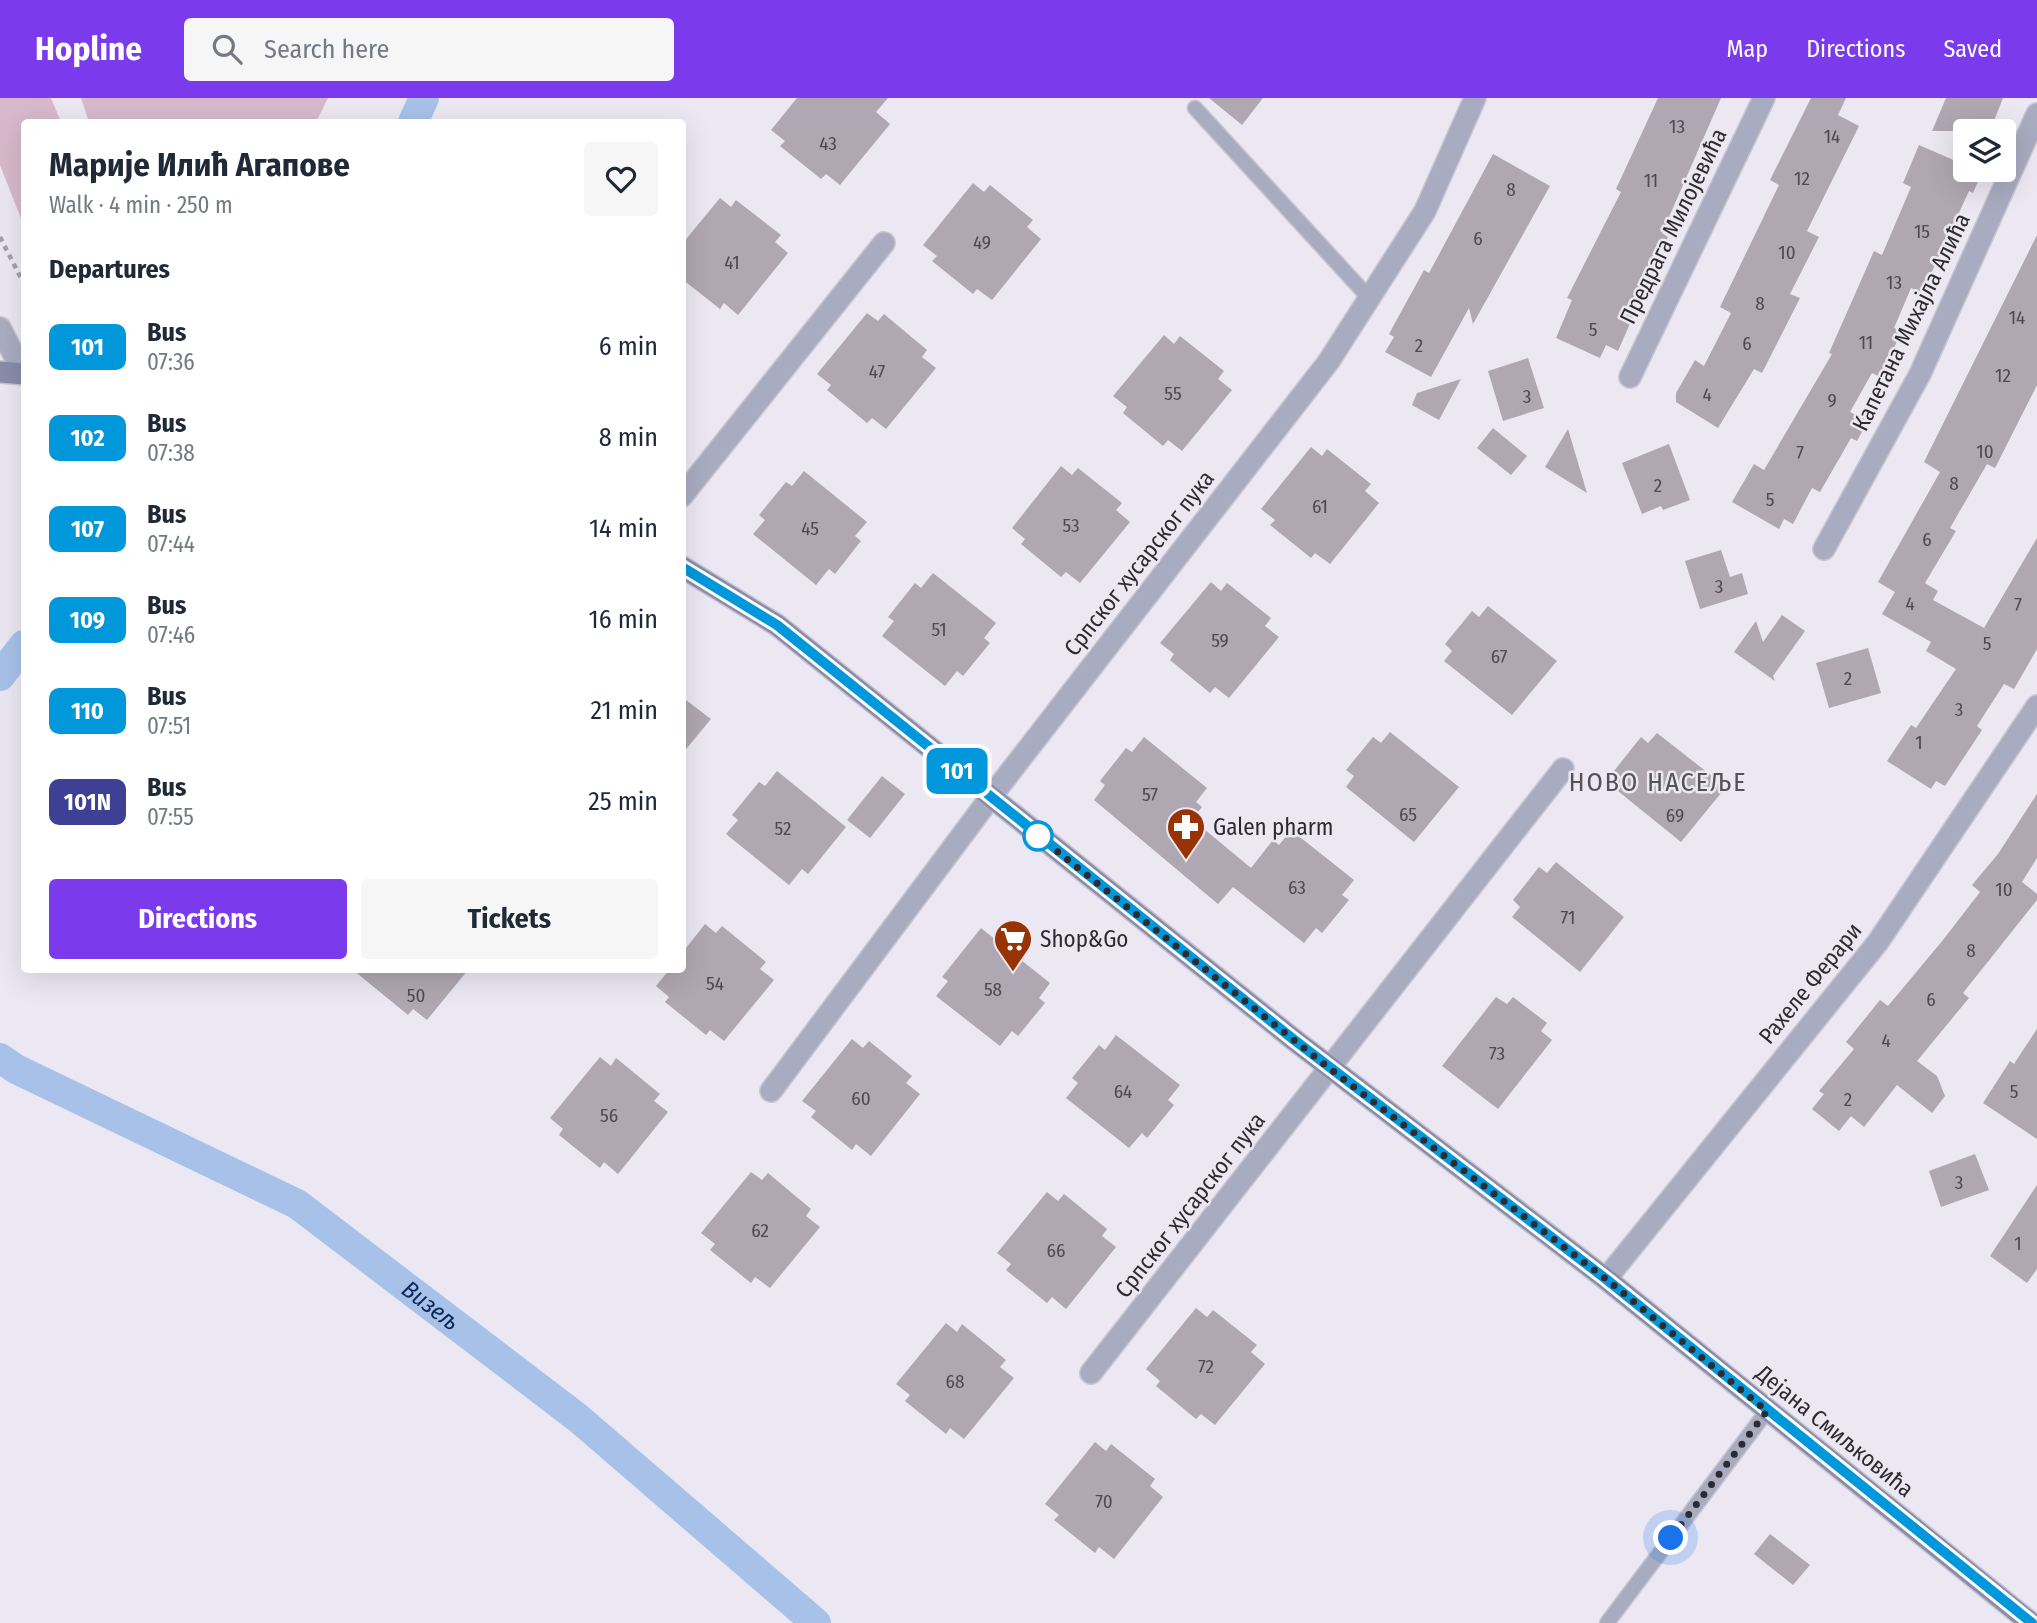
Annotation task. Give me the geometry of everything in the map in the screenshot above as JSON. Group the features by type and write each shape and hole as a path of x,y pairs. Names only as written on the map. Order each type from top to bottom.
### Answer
{"street":[{"name":"Српског хусарског пука","path":"771,1091 990,798 1329,361 1371,300 1425,211 1475,98"},
{"name":"Предрага Милојевића","path":"1630,377 1764,98"},
{"name":"Капетана Михајла Алића","path":"1824,549 1920,374 2037,114"},
{"path":"686,491 884,243"},
{"path":"0,328 21,368"},
{"path":"0,372 21,374"},
{"path":"686,569 777,625 1329,1068 1606,1279"},
{"name":"Рахеле Ферари","path":"1606,1279 1878,942 2037,706"},
{"name":"Српског хусарског пука","path":"1091,1373 1563,769"},
{"name":"Дејана Смиљковића","path":"1606,1279 2031,1623"}],"lane":[{"path":"1195,108 1371,300"},
{"path":"1607,1623 1767,1411"}],"path":[{"path":"0,237 21,279"}],"shaded area":[{"path":"0,98 51,98 60,119 21,119 21,218 0,165"},
{"path":"81,98 328,98 318,119 88,119"}],"building":[{"path":"797,98 888,98 876,112 890,124 840,185 826,174 821,179 780,146 785,141 771,130"},
{"path":"1209,98 1263,98 1242,125"},
{"path":"1658,98 1721,98 1662,233 1668,237 1643,286 1646,287 1618,351 1606,345 1600,358 1556,338 1572,300 1567,298 1621,192 1616,189"},
{"path":"1811,98 1846,98 1838,115 1859,126 1807,231 1819,237 1790,294 1800,298 1762,373 1754,369 1718,428 1676,402 1676,393 1695,360 1704,366 1731,313 1720,307 1779,185 1770,180"},
{"path":"1946,98 2003,98 1995,119 1953,119 1953,131 1932,131"},
{"path":"1919,145 1953,160 1953,182 1978,182 1973,193 1969,191 1922,293 1911,288 1894,328 1902,331 1880,377 1872,373 1850,412 1868,421 1857,441 1851,438 1820,492 1812,488 1793,524 1784,519 1779,529 1732,502 1754,464 1764,470 1832,354 1829,353 1874,251 1882,255 1911,187 1903,183"},
{"path":"1493,154 1550,186 1473,324 1469,308 1431,377 1385,352 1394,337 1389,334 1424,270 1429,273"},
{"path":"973,183 984,192 990,185 1033,220 1027,227 1041,239 992,300 977,289 973,294 932,261 937,256 923,245"},
{"path":"720,198 731,207 736,200 781,235 775,242 788,253 738,315 724,303 720,309 686,282 686,239"},
{"path":"2037,235 2037,385 1995,468 1987,464 1950,528 1956,531 1925,583 1938,591 1933,600 1984,628 2037,538 2037,649 2014,689 2004,684 1977,726 1982,730 1945,786 1936,781 1931,789 1887,761 1911,725 1916,728 1956,669 1926,651 1931,642 1882,614 1895,592 1878,582 1940,472 1924,462"},
{"path":"867,313 878,321 884,314 927,350 922,357 936,368 886,429 872,418 867,423 827,390 831,385 817,374"},
{"path":"1164,335 1174,344 1180,336 1224,371 1218,379 1232,390 1182,451 1168,440 1163,446 1123,413 1127,407 1113,396"},
{"path":"1528,358 1544,408 1503,421 1488,371"},
{"path":"1461,379 1439,420 1412,405 1417,393"},
{"path":"1493,428 1527,456 1511,475 1477,448"},
{"path":"1568,429 1587,493 1545,467"},
{"path":"1669,444 1690,500 1663,510 1661,506 1642,514 1622,463"},
{"path":"1311,447 1322,456 1327,449 1371,484 1365,491 1379,503 1330,564 1315,553 1311,558 1270,525 1275,520 1261,509"},
{"path":"1061,466 1072,475 1078,468 1122,503 1116,510 1130,522 1080,583 1066,572 1061,577 1021,544 1025,539 1012,528"},
{"path":"804,471 867,522 855,536 861,541 835,574 829,569 816,585 753,534 765,520 759,515 786,482 792,486"},
{"path":"1721,550 1730,577 1742,573 1748,594 1700,609 1685,561"},
{"path":"933,573 996,623 984,638 990,643 963,676 957,671 945,686 882,636 894,621 888,617 915,583 921,588"},
{"path":"1211,582 1221,591 1227,583 1271,618 1265,626 1279,637 1229,698 1215,687 1210,693 1170,660 1174,654 1160,643"},
{"path":"1488,606 1557,661 1512,715 1444,661 1452,651 1445,644 1472,611 1479,617"},
{"path":"1782,615 1805,631 1773,676 1775,681 1734,652 1756,621 1763,642"},
{"path":"1868,648 1881,693 1829,708 1816,663"},
{"path":"686,700 711,719 686,749"},
{"path":"1390,732 1459,787 1414,842 1346,787 1354,776 1346,770 1373,737 1381,743"},
{"path":"1657,733 1726,787 1681,842 1613,787 1621,777 1614,771 1641,737 1648,743"},
{"path":"1144,737 1207,788 1196,802 1202,807 1192,819 1251,868 1273,840 1279,845 1291,830 1354,880 1342,895 1349,900 1322,933 1316,928 1304,943 1233,887 1218,904 1094,800 1105,785 1100,781 1126,748 1132,752"},
{"path":"777,771 846,827 808,874 802,869 789,885 726,834 738,820 732,815 759,782 765,786"},
{"path":"882,776 905,794 870,838 847,820"},
{"path":"2037,794 2037,858 2022,882 2037,894 2037,900 1963,993 1969,998 1917,1061 1937,1076 1945,1096 1932,1113 1897,1085 1864,1127 1851,1116 1839,1131 1812,1109 1824,1094 1819,1091 1854,1049 1846,1042 1880,1000 1888,1006 1980,892 1972,885 1998,854"},
{"path":"1556,862 1624,917 1580,972 1512,917 1520,907 1513,900 1539,867 1547,873"},
{"path":"705,924 716,933 722,926 766,962 760,969 774,980 724,1041 710,1030 706,1035 665,1002 669,997 656,986 667,973 686,973 686,948"},
{"path":"981,928 1050,983 1039,998 1045,1003 1018,1036 1012,1031 1000,1046 936,996 948,981 942,977"},
{"path":"357,973 466,973 427,1020 413,1009 408,1015"},
{"path":"1496,997 1507,1004 1513,997 1547,1023 1541,1031 1552,1040 1498,1109 1442,1066"},
{"path":"2037,1029 2037,1139 1983,1103 2010,1061 2014,1064"},
{"path":"1116,1035 1180,1085 1168,1100 1174,1105 1147,1138 1142,1133 1129,1148 1066,1098 1078,1083 1072,1078 1099,1045 1105,1050"},
{"path":"852,1039 863,1048 869,1041 912,1076 906,1083 920,1094 871,1156 856,1144 852,1150 811,1117 816,1111 802,1101"},
{"path":"600,1057 611,1066 616,1058 660,1094 654,1101 668,1112 618,1174 604,1162 600,1168 559,1135 563,1129 550,1118"},
{"path":"1975,1154 1989,1190 1941,1207 1929,1171"},
{"path":"751,1172 762,1180 768,1173 811,1209 806,1216 820,1227 770,1288 755,1277 751,1283 710,1250 715,1244 701,1233"},
{"path":"2037,1185 2037,1269 2027,1283 1990,1256"},
{"path":"1047,1192 1058,1201 1064,1194 1107,1229 1102,1236 1116,1247 1066,1309 1052,1297 1047,1303 1006,1270 1011,1264 997,1253"},
{"path":"1196,1308 1207,1317 1213,1310 1257,1345 1251,1352 1265,1364 1215,1425 1201,1414 1196,1419 1156,1386 1160,1381 1146,1369"},
{"path":"946,1323 957,1332 962,1324 1006,1360 1000,1367 1014,1378 964,1439 950,1428 946,1434 905,1401 910,1395 896,1384"},
{"path":"1095,1442 1106,1451 1111,1444 1155,1479 1150,1486 1163,1497 1114,1559 1099,1547 1095,1553 1054,1520 1059,1515 1045,1504"},
{"path":"1770,1534 1810,1565 1793,1585 1754,1554"}],"waterway":[{"name":"Визељ","path":"414,119 424,98"},
{"name":"Визељ","path":"0,676 21,649"},
{"name":"Визељ","path":"0,1058 16,1069 297,1204 578,1418 816,1623"}],"bus line":[{"name":"101","path":"686,569 777,625 1293,1039 1606,1279 2032,1623"}],"place":[{"name":"Galen pharm","path":"1186,861"},
{"name":"Shop&Go","path":"1013,973"}],"district":[{"name":"НОВО НАСЕЉЕ","path":"1658,782"}],"route":[{"path":"1038,836 1329,1068 1606,1279 1767,1411 1671,1538"}]}
